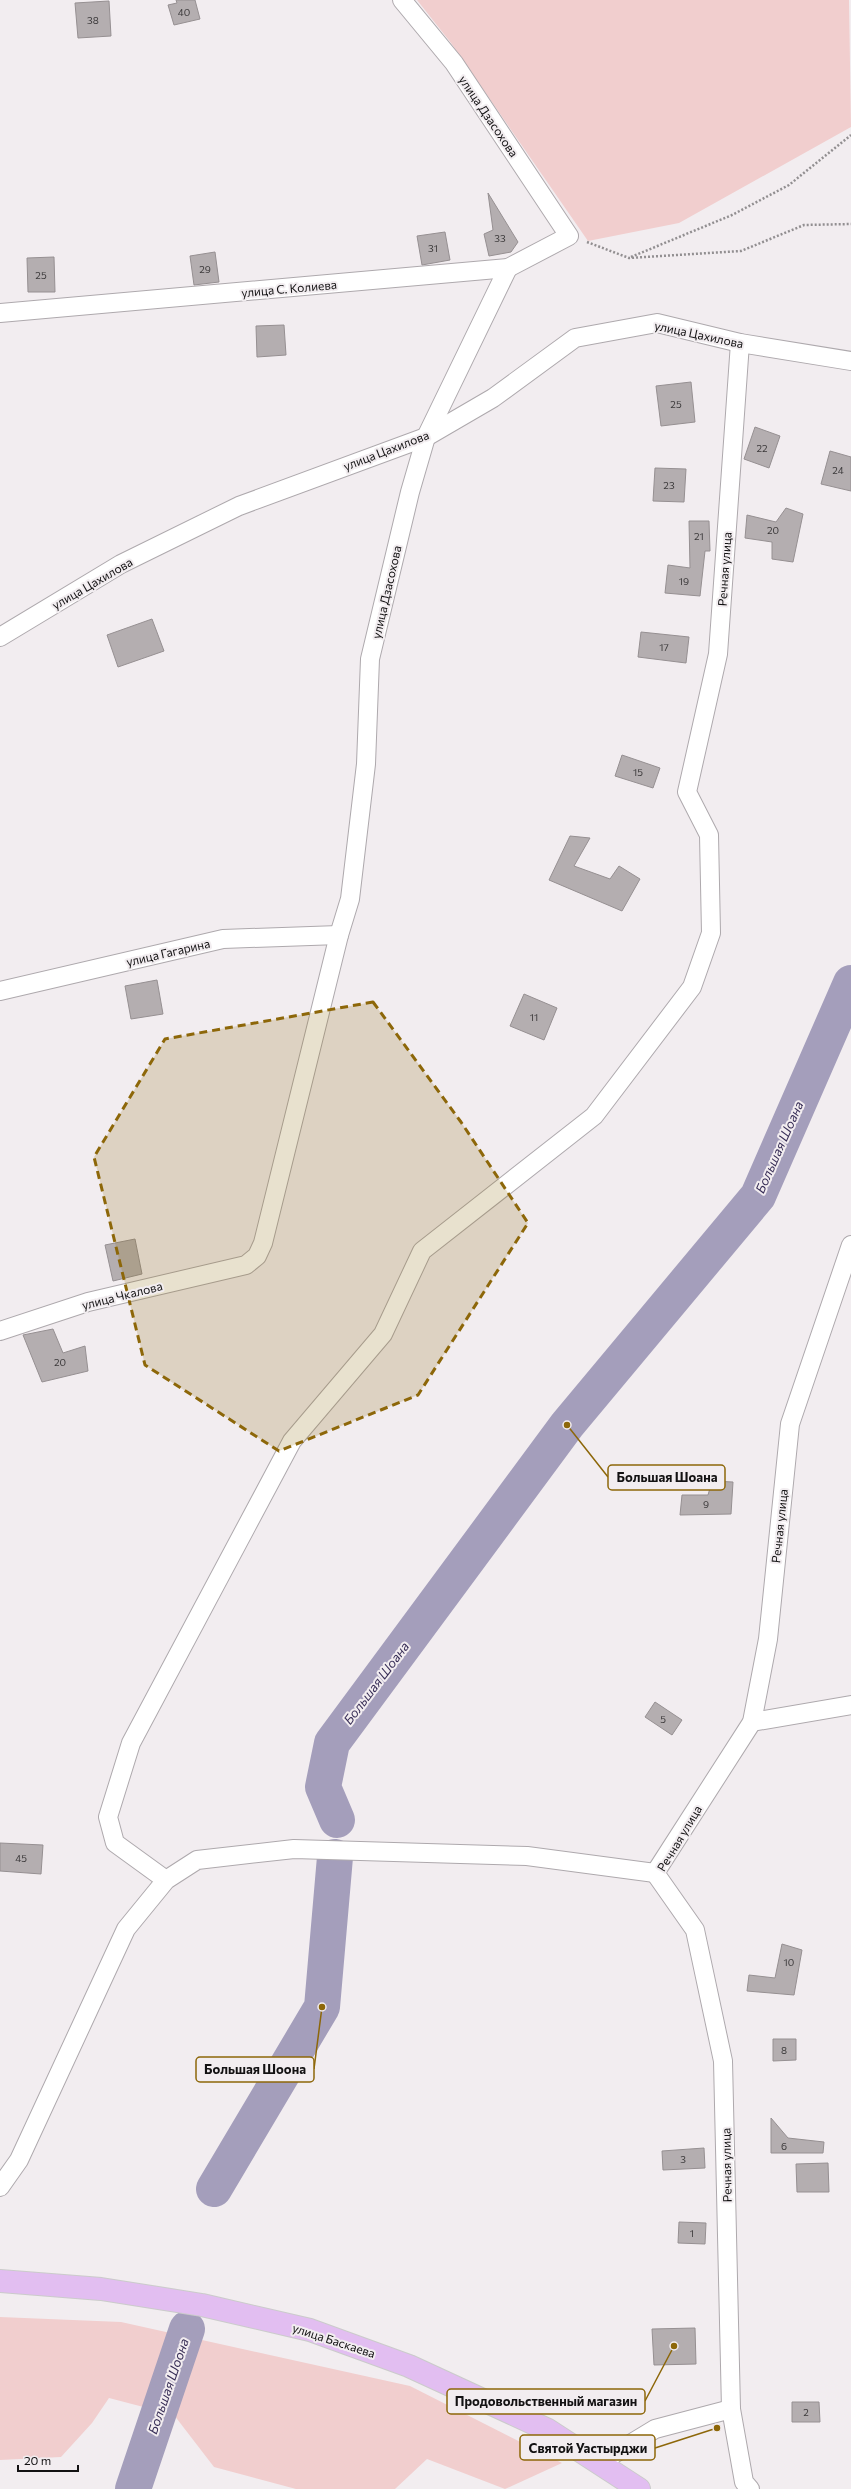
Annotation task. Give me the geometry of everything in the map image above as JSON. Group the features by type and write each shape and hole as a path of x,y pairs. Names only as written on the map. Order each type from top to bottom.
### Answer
{"main road":[{"name":"улица Баскаева","path":"0,2281 101,2289 195,2304 310,2330 409,2366 548,2430 639,2489"}],"street":[{"name":"улица Дзасохова","path":"402,0 454,63 569,236"},
{"name":"улица С. Колиева","path":"0,313 508,268 569,236"},
{"name":"улица Дзасохова","path":"246,1265 257,1256 263,1243 339,935 350,899 366,764 370,659 410,492 426,437 508,268"},
{"name":"улица Цахилова","path":"0,637 121,564 239,506 426,437 493,398 575,338 657,323 740,343 851,361"},
{"name":"Речная улица","path":"166,1880 115,1844 108,1817 131,1743 292,1441 383,1334 422,1251 594,1116 692,987 711,933 710,842 709,835 687,792 718,654 740,343"},
{"name":"улица Гагарина","path":"0,991 224,939 339,935"},
{"name":"Речная улица","path":"750,2489 744,2482 731,2409 723,2061 695,1930 655,1873 752,1722 768,1639 790,1424 851,1245"},
{"name":"улица Чкалова","path":"0,1331 88,1302 246,1265"},
{"path":"752,1722 851,1705"},
{"path":"0,2188 19,2160 126,1929 166,1880 197,1860 294,1849 527,1856 655,1873"},
{"path":"599,2463 655,2429 731,2409"}],"path":[{"path":"629,258 732,215 789,185 851,135"},
{"path":"569,236 629,258 741,251 804,225 851,224"}],"highlighted area":[{"path":"373,1002 461,1122 528,1223 418,1395 279,1451 145,1365 94,1157 165,1039"}],"shaded area":[{"path":"417,0 849,0 851,127 679,223 588,241 451,43"},
{"path":"0,2317 121,2322 410,2386 562,2463 505,2489 427,2459 395,2489 296,2489 214,2467 174,2415 109,2398 92,2423 61,2457 0,2460"}],"building":[{"path":"176,0 195,0 200,19 174,25 168,5 177,3"},
{"path":"109,1 111,36 78,38 75,3"},
{"path":"488,193 518,242 511,252 489,256 484,234 493,230"},
{"path":"445,232 450,260 422,265 417,236"},
{"path":"215,252 219,282 194,285 190,256"},
{"path":"54,257 55,292 28,292 27,258"},
{"path":"284,325 286,355 257,357 256,326"},
{"path":"691,382 695,422 661,426 656,386"},
{"path":"755,427 780,436 769,468 744,459"},
{"path":"830,451 851,457 851,491 821,484"},
{"path":"655,468 686,469 684,502 653,501"},
{"path":"786,508 803,514 793,562 772,559 772,542 745,538 747,515 776,522"},
{"path":"689,521 709,521 710,551 705,551 700,596 665,593 668,565 690,568"},
{"path":"152,619 164,651 118,667 107,635"},
{"path":"641,632 689,637 686,663 638,657"},
{"path":"622,755 660,768 653,788 615,776"},
{"path":"570,836 590,838 574,866 610,879 619,866 640,879 622,911 549,880"},
{"path":"157,980 163,1014 131,1019 125,986"},
{"path":"524,994 557,1008 544,1040 510,1026"},
{"path":"135,1239 142,1274 113,1281 105,1245"},
{"path":"53,1329 63,1353 85,1346 88,1371 42,1382 23,1335"},
{"path":"712,1481 733,1482 731,1514 680,1515 682,1495 708,1495"},
{"path":"655,1702 682,1720 672,1735 645,1717"},
{"path":"0,1843 43,1845 41,1874 0,1871"},
{"path":"782,1944 802,1950 794,1995 747,1991 749,1975 775,1978"},
{"path":"773,2039 796,2039 796,2060 773,2061"},
{"path":"771,2118 788,2138 824,2142 823,2153 771,2153"},
{"path":"704,2148 705,2168 663,2170 662,2151"},
{"path":"828,2163 829,2192 797,2192 796,2164"},
{"path":"679,2222 706,2223 705,2244 678,2243"},
{"path":"695,2328 696,2364 654,2365 652,2329"},
{"path":"792,2402 819,2402 820,2422 792,2422"}],"waterway":[{"name":"Большая Шоана","path":"337,1820 323,1787 332,1743 567,1425 758,1196 851,983"},
{"name":"Большая Шоона","path":"214,2189 322,2007 335,1857"},
{"name":"Большая Шоона","path":"133,2489 187,2329"}],"place":[{"name":"Большая Шоана","path":"567,1425"},
{"name":"Большая Шоона","path":"322,2007"},
{"name":"Продовольственный магазин","path":"674,2346"},
{"name":"Святой Уастырджи","path":"717,2428"}]}
